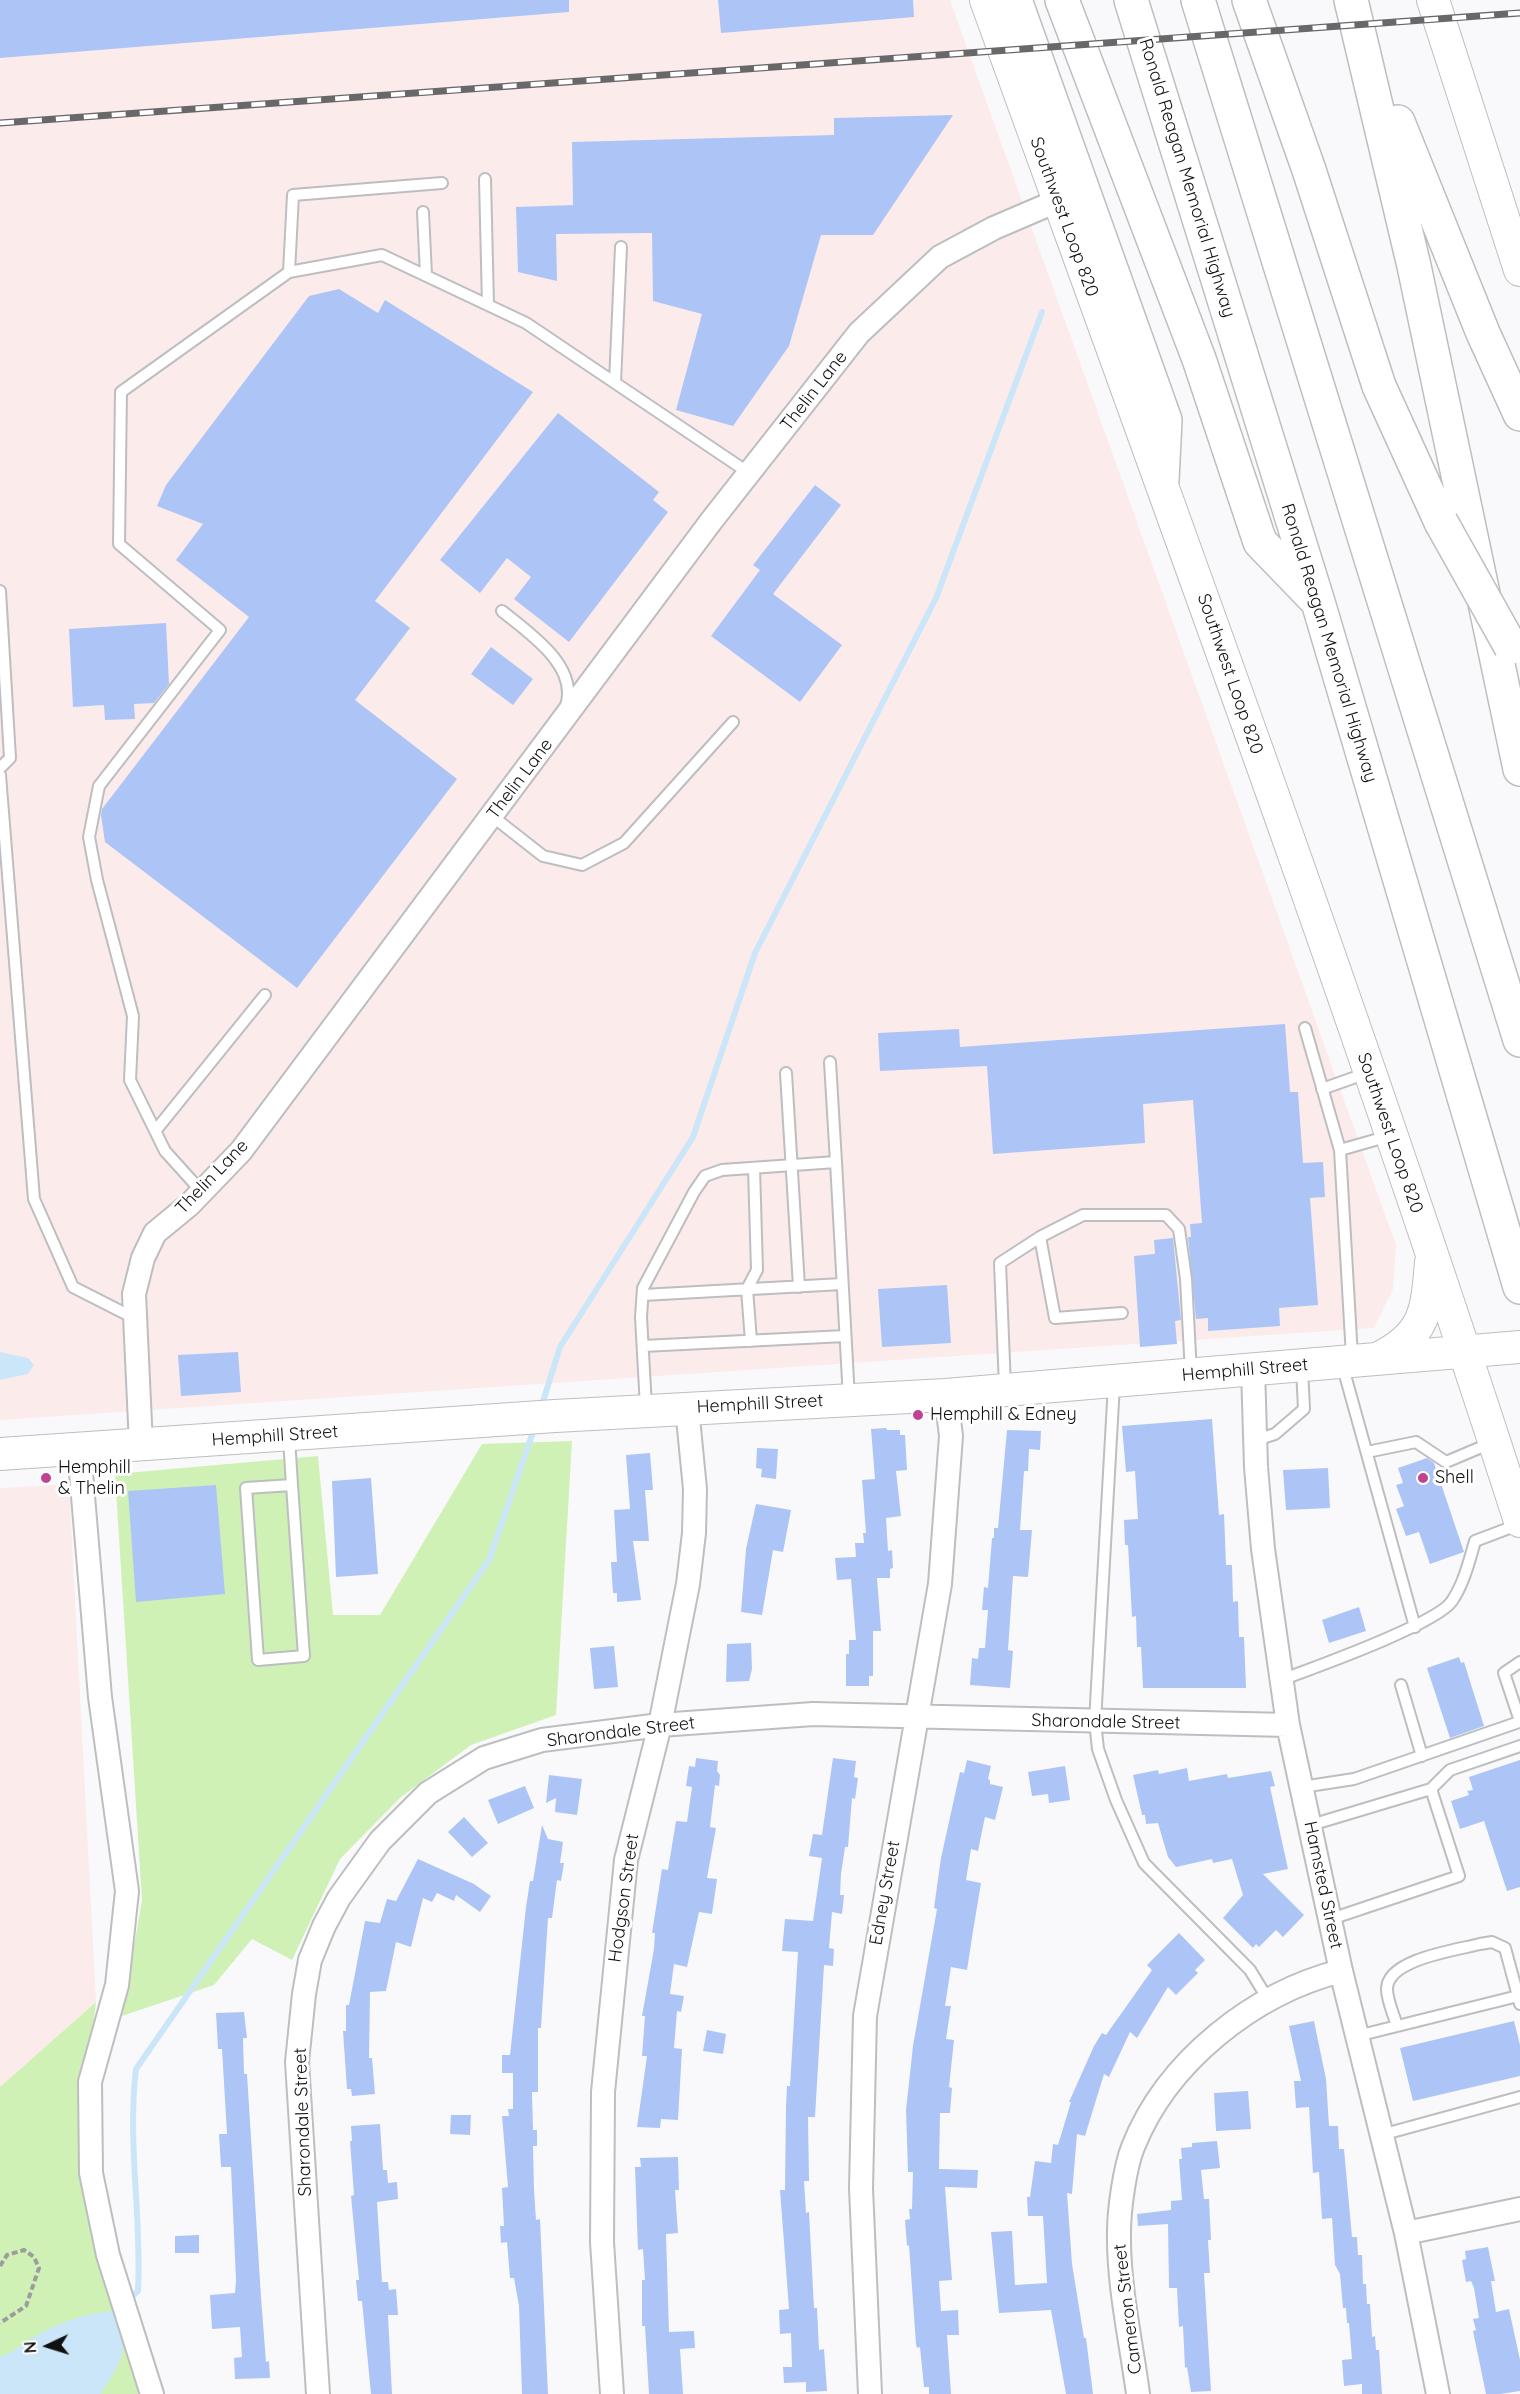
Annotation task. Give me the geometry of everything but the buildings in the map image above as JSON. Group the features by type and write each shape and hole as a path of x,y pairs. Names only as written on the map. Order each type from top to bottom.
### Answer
{"highway":[{"path":"1015,0 1165,420 1162,480"},
{"path":"1062,0 1199,359 1260,542 1318,602"},
{"name":"Ronald Reagan Memorial Highway","path":"1131,0 1318,602 1520,1287"},
{"path":"1198,0 1520,1040"},
{"path":"1249,0 1309,170 1379,386 1441,522 1515,656"},
{"path":"1352,0 1419,178 1520,414"},
{"path":"1352,0 1419,289 1520,769"}],"main road":[{"name":"Southwest Loop 820","path":"986,0 1057,201 1162,480 1431,1252 1520,1522"},
{"path":"1433,0 1520,270"},
{"path":"1357,1360 1408,1340 1423,1320 1431,1252"},
{"name":"Hemphill Street","path":"0,1454 555,1416 946,1395 1510,1348"}],"street":[{"name":"Thelin Lane","path":"141,1445 134,1294 143,1258 155,1233 202,1192 241,1151 749,473 859,333 940,257 994,228 1057,201"},
{"name":"Hamsted Street","path":"1253,1369 1263,1549 1288,1725 1341,1971 1406,2233 1438,2394"},
{"name":"Edney Street","path":"870,2394 861,2188 865,2016 940,1584 951,1436 946,1395"},
{"name":"Hodgson Street","path":"612,2394 602,2242 603,2092 627,1860 660,1725 688,1584 694,1533 695,1489 687,1408"},
{"path":"79,1449 100,1697 127,1891 117,1985 90,2082 91,2173 108,2255 150,2388"},
{"name":"Sharondale Street","path":"318,2394 297,2062 308,1972 324,1926 339,1898 380,1841 428,1793 484,1758 542,1740 660,1725 813,1714 915,1719 1288,1725"},
{"name":"Cameron Street","path":"1138,2394 1122,2278 1119,2231 1133,2147 1162,2093 1212,2038 1250,2011 1269,2001 1317,1977 1341,1971"},
{"path":"1406,2233 1520,2209"}],"lane":[{"path":"485,179 488,305"},
{"path":"289,272 293,195 442,183"},
{"path":"423,212 426,275"},
{"path":"615,382 621,247"},
{"path":"202,1192 165,1151 130,1080 133,1016 88,837 99,786 220,630 119,544 121,392 289,272 382,255 526,323 749,473"},
{"path":"0,591 10,758 0,768"},
{"path":"502,611 552,651 568,691 561,724"},
{"path":"492,816 543,856 582,865 624,843 733,722"},
{"path":"0,775 34,1199 73,1287 134,1318"},
{"path":"156,1130 265,995"},
{"path":"1305,1028 1340,1150 1367,1452 1415,1627"},
{"path":"830,1062 849,1400"},
{"path":"786,1073 799,1287"},
{"path":"1322,1089 1369,1073"},
{"path":"1340,1150 1391,1136"},
{"path":"646,1411 643,1288 694,1192 705,1176 722,1170 836,1162"},
{"path":"751,1341 747,1289 757,1270 754,1168"},
{"path":"1005,1390 1000,1263 1040,1237 1083,1215 1166,1215 1179,1229 1186,1279 1191,1374"},
{"path":"1040,1237 1055,1318 1122,1313"},
{"path":"643,1295 842,1284"},
{"path":"643,1346 845,1336"},
{"path":"1256,1440 1275,1434 1304,1409 1302,1365"},
{"path":"1114,1381 1095,1722 1098,1749 1116,1800 1144,1863 1250,1970 1269,2001"},
{"path":"288,1435 292,1485 304,1656 258,1660 246,1488 292,1485"},
{"path":"1367,1452 1416,1442 1446,1462 1494,1442"},
{"path":"1281,1680 1415,1627 1451,1604 1466,1574 1475,1541 1520,1522"},
{"path":"1302,1787 1354,1779 1519,1721 1504,1673 1520,1662"},
{"path":"1401,1685 1422,1756"},
{"path":"1311,1825 1431,1788 1450,1770 1520,1746"},
{"path":"1331,1919 1459,1876 1431,1788"},
{"path":"1357,2036 1519,2000 1505,1948 1492,1942 1480,1944 1399,1967 1390,1978 1387,1989 1397,2026"},
{"path":"1381,2135 1520,2097"}],"path":[{"path":"0,2265 7,2255 24,2250 34,2257 39,2268 26,2306 0,2323"}],"shaded area":[{"path":"0,0 950,0 1396,1245 1393,1289 1374,1328 0,1420"},
{"path":"69,1484 96,2002 0,2087 0,1488"}],"green space":[{"path":"572,1441 556,1715 471,1745 401,1797 340,1859 292,1960 252,1939 214,1985 122,2016 142,1900 115,1474 318,1456 333,1615 380,1615 482,1444"},
{"path":"96,2002 79,2148 89,2222 109,2277 158,2394 0,2394 0,2087"}],"water":[{"path":"0,1352 28,1358 34,1365 28,1374 0,1380"},
{"path":"117,2311 123,2337 122,2355 101,2394 0,2394 0,2357 62,2323 84,2316"}],"waterway":[{"path":"541,1408 560,1347 693,1137 755,953 936,598 1042,312"},
{"path":"127,2301 138,2291 139,2264 133,2125 136,2069 489,1560 535,1426"}],"railway":[{"path":"0,123 1520,13"}],"place":[{"name":"Hemphill & Edney","path":"918,1415"},
{"name":"Hemphill & Thelin","path":"46,1478"},
{"name":"Shell","path":"1423,1478"}]}
